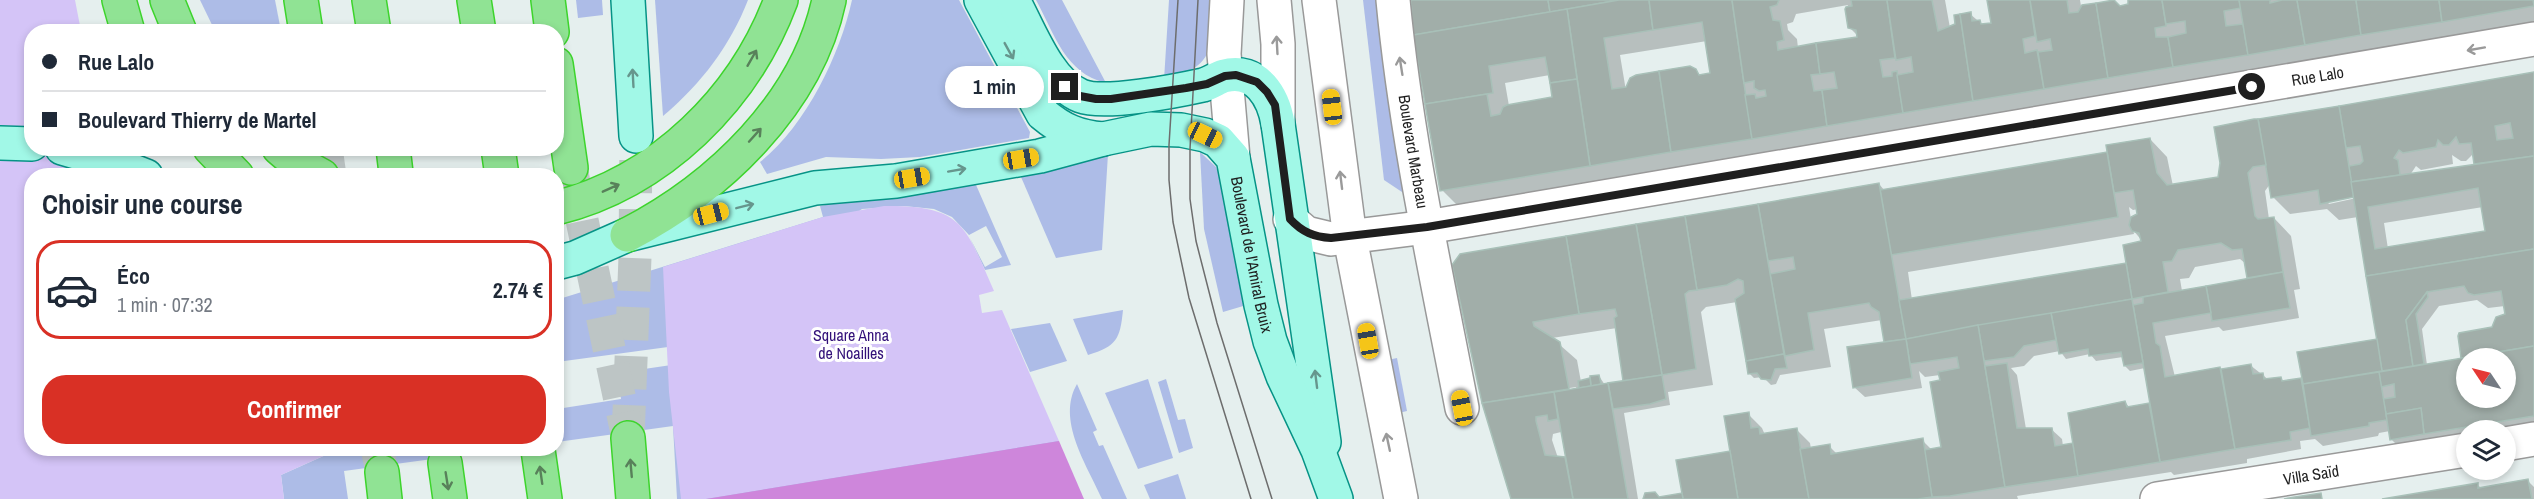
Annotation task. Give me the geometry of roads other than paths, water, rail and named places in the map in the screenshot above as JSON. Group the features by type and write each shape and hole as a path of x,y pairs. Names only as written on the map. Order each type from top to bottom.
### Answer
{"highway":[{"path":"119,0 126,24"},
{"path":"167,0 177,24"},
{"path":"301,0 305,24"},
{"path":"369,0 373,24"},
{"path":"474,0 478,24"},
{"path":"548,0 551,24"},
{"path":"564,205 641,174 691,135 738,82 765,36 781,0"},
{"path":"627,235 657,220 705,185 775,112 817,41 829,0"},
{"path":"564,119 571,168"},
{"path":"218,156 229,168"},
{"path":"288,156 308,168"},
{"path":"628,438 633,499"},
{"path":"539,456 545,499"},
{"path":"445,463 450,499"}],"main road":[{"path":"628,0 636,136"},
{"path":"981,0 1043,114 1069,133 1103,138"},
{"path":"1013,0 1054,74 1065,87 1080,96 1096,99 1121,98 1207,84 1225,76 1247,77 1267,92 1275,105 1278,124"},
{"name":"Boulevard de l'Amiral Bruix","path":"1278,124 1324,447 1336,499"},
{"path":"564,261 627,235 815,188 896,181 1040,156 1103,138 1151,129 1181,130 1205,135 1218,141 1233,158"},
{"path":"0,143 24,144"},
{"path":"89,156 126,168"},
{"name":"Boulevard de l'Amiral Bruix","path":"1233,158 1270,341 1283,376 1318,450 1336,499"}],"street":[{"name":"Boulevard de l'Amiral Bruix","path":"1227,0 1224,54 1233,158"},
{"name":"Boulevard de l'Amiral Bruix","path":"1274,0 1278,44 1278,124"},
{"path":"1319,0 1350,238 1401,499"},
{"name":"Boulevard Marbeau","path":"1393,0 1397,45 1427,227 1462,408"},
{"name":"Rue Lalo","path":"1290,219 1306,233 1318,238 1350,238 1427,227 2534,39"},
{"path":"2516,442 2534,439"},
{"name":"Villa Saïd","path":"2157,499 2456,452"}],"tunnel":[{"path":"628,438 635,257 636,136"},
{"path":"327,156 329,168"},
{"path":"572,173 628,438"},
{"path":"379,456 382,472"}],"tram line":[{"path":"1178,0 1169,145 1169,180 1173,222 1189,298 1251,499"},
{"path":"1198,0 1190,149 1190,199 1196,241 1217,323 1272,499"}],"park label":[{"name":"Square Anna de Noailles","path":"851,344"}]}
